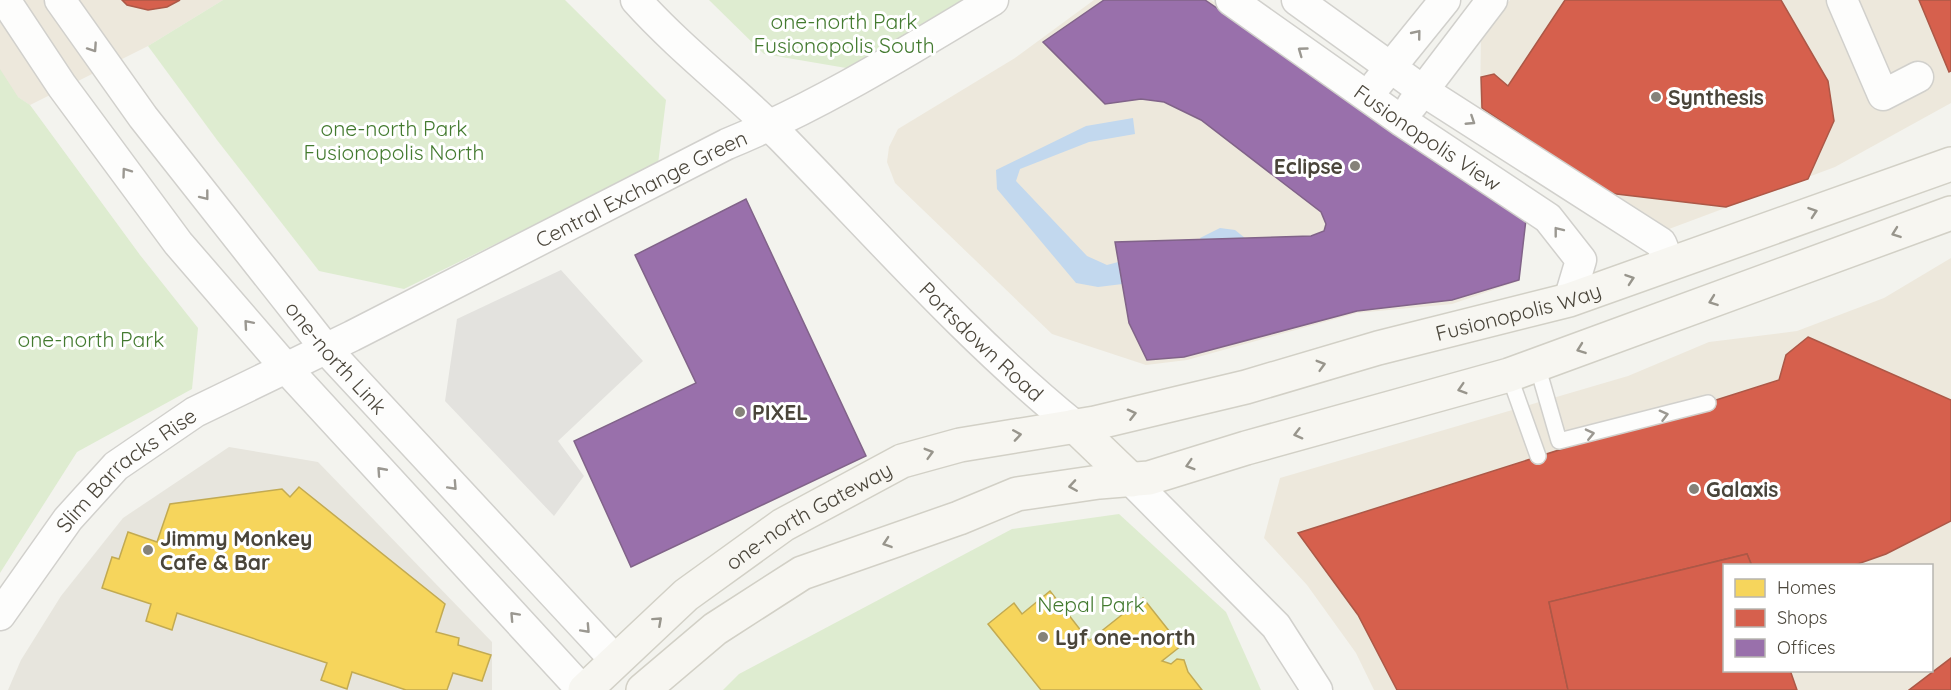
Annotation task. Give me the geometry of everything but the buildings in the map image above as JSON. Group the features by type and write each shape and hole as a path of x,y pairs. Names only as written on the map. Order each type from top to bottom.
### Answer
{"street":[{"name":"one-north Link","path":"5,0 62,86 178,243 286,368 584,690"},
{"name":"one-north Link","path":"60,0 137,109 326,348 643,690"},
{"name":"Portsdown Road","path":"636,0 657,23 770,127 969,331 1075,426 1276,626 1317,690"},
{"name":"Central Exchange Green","path":"286,368 727,144 770,127 864,76 993,0"},
{"name":"Fusionopolis View","path":"1231,0 1366,97 1548,218 1581,260 1569,300"},
{"name":"Fusionopolis View","path":"1297,0 1389,68 1661,243 1670,265"},
{"path":"1366,97 1445,0"},
{"path":"1402,121 1422,90 1492,0"},
{"path":"1842,0 1884,95 1918,77"},
{"name":"Fusionopolis Way","path":"1075,426 1246,387 1378,348 1569,300 1951,164"},
{"path":"643,690 715,629 802,573 959,518 1017,494 1099,482 1149,478 1246,448 1523,370 1951,213"},
{"name":"Slim Barracks Rise","path":"0,615 68,519 116,466 195,412 286,368"},
{"name":"one-north Gateway","path":"584,690 686,595 783,525 902,461 960,445 1075,426"}],"lane":[{"path":"1328,70 1334,84 1447,162 1464,162"},
{"path":"1523,370 1548,411 1559,441 1708,403"},
{"path":"1523,370 1538,456"}],"shaded area":[{"path":"0,0 223,0 148,46 30,105 18,97 0,112"},
{"path":"1094,0 1211,0 1312,74 1527,218 1519,281 1452,304 1357,313 1187,360 1146,365 1052,334 895,183 887,162 889,147 898,129 1015,58"},
{"name":"Synthesis","path":"1510,0 1951,0 1951,103 1835,167 1669,229 1480,109 1481,34"},
{"name":"Galaxis","path":"1951,258 1951,690 1374,690 1356,653 1307,585 1264,538 1280,478 1628,376 1709,342 1797,331 1884,298"},
{"path":"561,270 643,361 558,441 584,476 554,516 445,401 457,319"},
{"path":"229,447 318,462 492,642 492,690 8,690 21,660 61,596 123,518"}],"green space":[{"name":"one-north Park Fusionopolis North","path":"223,0 565,0 666,100 658,164 404,289 319,271 217,140 148,46"},
{"name":"one-north Park Fusionopolis South","path":"709,0 973,0 852,69 764,54"},
{"name":"one-north Park","path":"0,69 18,97 30,105 140,255 198,328 192,389 77,452 0,573"},
{"name":"Nepal Park","path":"1119,514 1226,612 1261,690 723,690 739,674 1012,529"}],"water":[{"path":"1133,118 1135,134 1089,142 1020,169 1016,181 1087,256 1107,265 1193,242 1147,281 1098,287 1076,283 997,189 996,170 1086,126"},
{"path":"1220,228 1235,230 1245,238 1246,251 1216,267 1200,238"}],"place":[{"name":"Synthesis","path":"1656,97"},
{"name":"Eclipse","path":"1355,166"},
{"name":"PIXEL","path":"740,412"},
{"name":"Galaxis","path":"1694,489"},
{"name":"Jimmy Monkey Cafe & Bar","path":"148,550"},
{"name":"Lyf one-north","path":"1043,637"}]}
